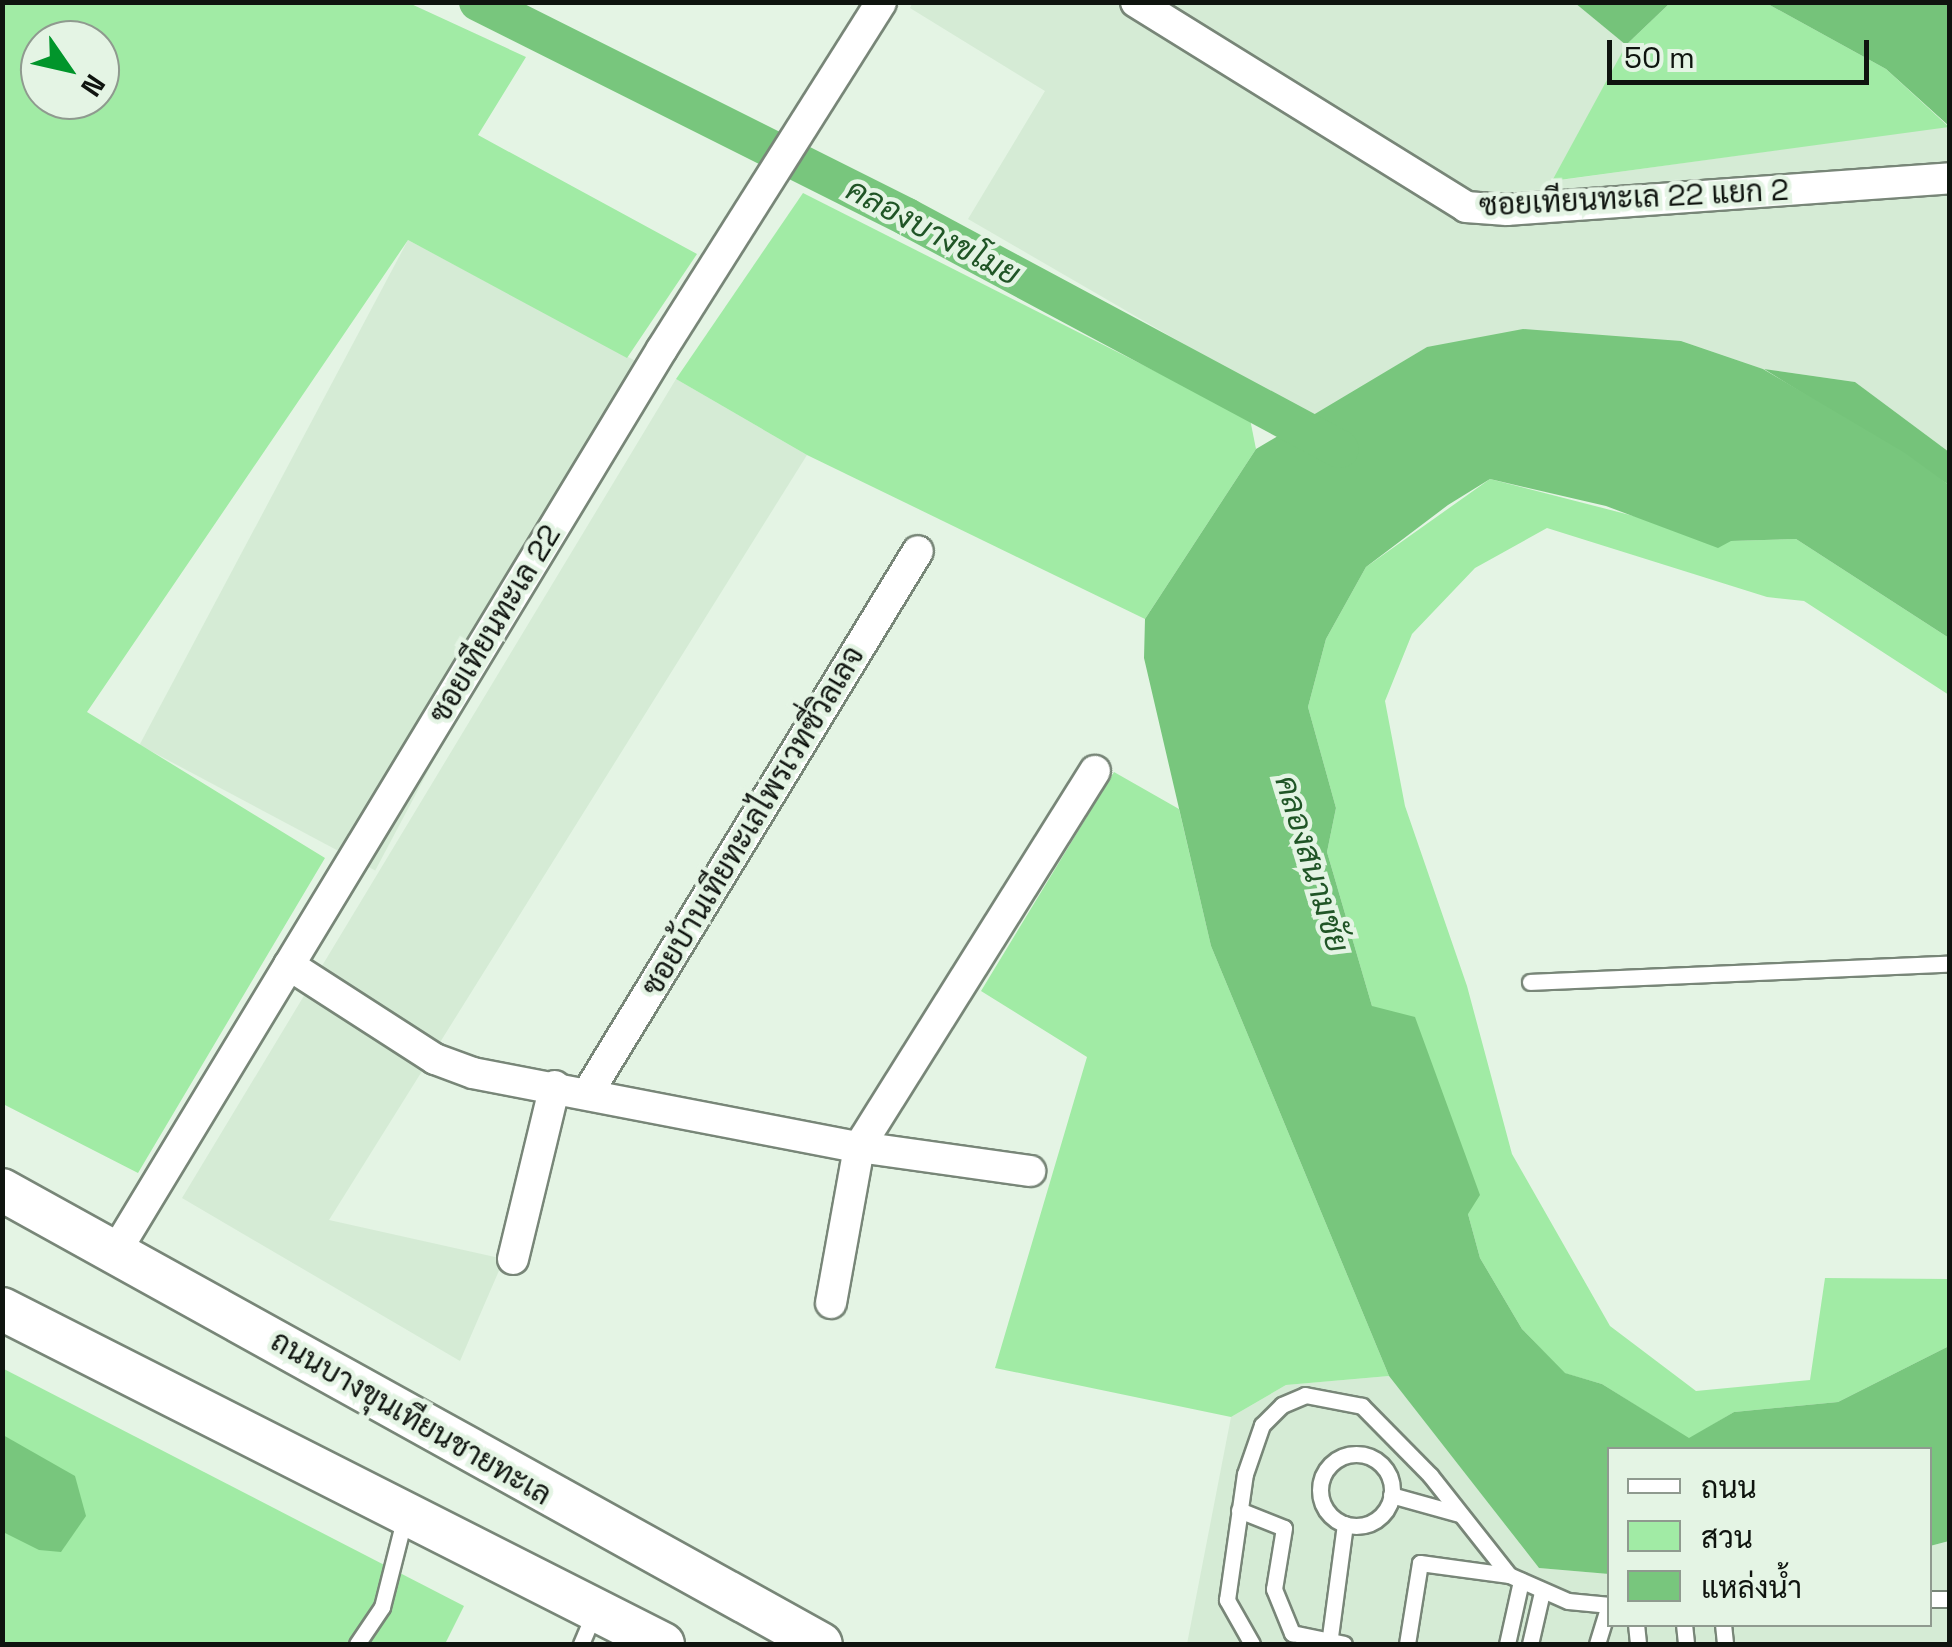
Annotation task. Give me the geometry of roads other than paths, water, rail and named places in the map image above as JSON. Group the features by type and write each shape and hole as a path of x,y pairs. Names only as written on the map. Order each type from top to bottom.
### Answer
{"main road":[{"name":"ถนนบางขุนเทียนชายทะเล","path":"2,1190 821,1644"},
{"path":"2,1309 405,1516 588,1629 663,1644"}],"street":[{"name":"ซอยเทียนทะเล 22","path":"116,1251 881,2"},
{"name":"ซอยเทียนทะเล 22 แยก 2","path":"1136,2 1466,207 1507,210 1950,178"},
{"name":"ซอยบ้านเทียทะเลไพรเวทซี่วิลเลจ","path":"589,1092 918,551"},
{"path":"831,1303 859,1147 1095,771"},
{"path":"289,965 435,1059 473,1073 589,1092 859,1147 1030,1171"},
{"path":"513,1259 556,1086"}],"lane":[{"path":"1530,982 1950,964"},
{"path":"1252,1644 1227,1600 1239,1510 1262,1425 1282,1404 1305,1395 1332,1395 1362,1406 1515,1578 1508,1644"},
{"path":"1372,1458 1380,1422"},
{"path":"1239,1510 1284,1528 1274,1589 1278,1611 1292,1633 1334,1644 1345,1524 1320,1498 1324,1474 1339,1458 1372,1458 1388,1473 1392,1495 1380,1517 1345,1524"},
{"path":"1392,1495 1459,1514"},
{"path":"357,1644 382,1608 405,1516"},
{"path":"1408,1644 1420,1563 1515,1578 1542,1592 1607,1606"},
{"path":"1530,1644 1542,1592"},
{"path":"1597,1644 1607,1612"}],"water":[{"name":"คลองสนามชัย","path":"1523,329 1681,341 1763,369 1905,453 1949,485 1949,638 1796,539 1731,541 1718,548 1606,506 1490,479 1448,505 1366,567 1326,639 1308,707 1336,808 1327,852 1372,1006 1415,1017 1480,1195 1468,1214 1480,1258 1522,1329 1565,1373 1602,1384 1689,1438 1734,1412 1838,1402 1949,1346 1949,1541 1932,1545 1932,1447 1607,1447 1607,1574 1539,1568 1389,1376 1211,946 1144,658 1145,619 1256,449 1427,347"},
{"path":"3,1435 75,1476 86,1516 61,1552 39,1550 3,1532"}],"waterway":[{"name":"คลองบางขโมย","path":"478,2 907,217 1340,449"}]}
